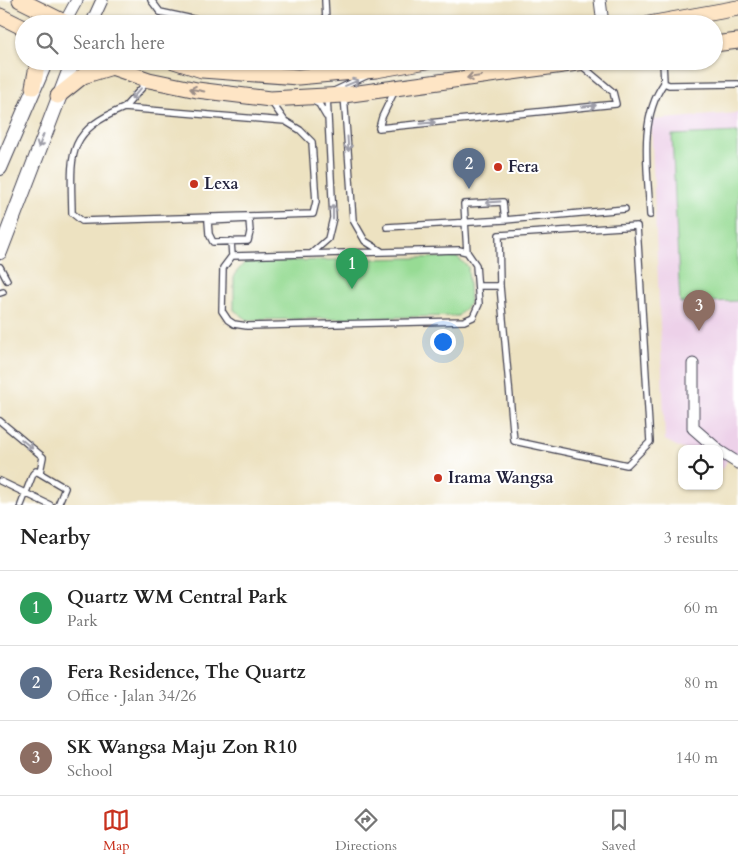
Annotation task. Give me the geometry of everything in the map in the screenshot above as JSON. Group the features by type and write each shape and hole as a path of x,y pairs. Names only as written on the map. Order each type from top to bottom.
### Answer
{"main road":[{"path":"20,0 50,15"},
{"path":"699,15 738,8"},
{"path":"723,43 738,41"},
{"path":"34,87 37,70"},
{"path":"58,96 83,76 102,70"},
{"path":"116,70 148,80 197,90 270,99 344,95 527,70"},
{"path":"202,70 298,77 376,70"}],"street":[{"path":"70,15 77,0"},
{"path":"95,15 102,0"},
{"path":"600,0 602,15"},
{"path":"0,168 42,70"},
{"path":"0,252 69,70"},
{"path":"693,364 693,428 726,455"}],"lane":[{"path":"151,0 160,12 174,15"},
{"path":"325,0 326,15"},
{"path":"312,253 328,239 333,218 327,95 376,70"},
{"path":"396,88 385,110 379,128 616,104 613,92 592,70"},
{"path":"650,215 647,149 649,114 656,95 664,83 663,70"},
{"path":"124,108 148,80"},
{"path":"664,83 669,85 738,84"},
{"path":"344,95 353,220 364,240 382,252"},
{"path":"304,97 319,104 328,120"},
{"path":"270,99 285,121 300,130 312,142 316,202 312,214 82,221 72,213 71,158 83,133 101,117 124,108 285,121"},
{"path":"231,242 232,256 223,268 222,311 228,320 234,324 247,326 464,321 477,312 478,286 476,265 467,252 464,204 504,202 505,220"},
{"path":"387,227 505,220 625,209"},
{"path":"249,219 250,232 248,241 231,242 214,242 209,234 208,221 249,219"},
{"path":"637,226 650,442 627,465 514,442 500,286 499,235 637,226"},
{"path":"232,256 459,250 467,252"},
{"path":"0,267 7,280"},
{"path":"478,286 500,286"},
{"path":"0,421 43,457 40,472"},
{"path":"21,505 33,474 36,471 64,488 58,505"},
{"path":"0,481 50,505"}],"shaded area":[{"path":"738,113 738,454 728,458 723,470 723,445 678,445 678,447 665,440 651,120"}],"green space":[{"path":"738,132 738,301 680,303 672,135"},
{"path":"457,257 468,267 470,303 458,316 248,320 234,310 234,275 245,262"}],"place":[{"name":"Fera","path":"498,167"},
{"name":"Lexa","path":"194,184"},
{"name":"Fera Residence, The Quartz","path":"469,189"},
{"name":"Quartz WM Central Park","path":"352,289"},
{"name":"SK Wangsa Maju Zon R10","path":"699,331"},
{"name":"Irama Wangsa","path":"438,478"}]}
